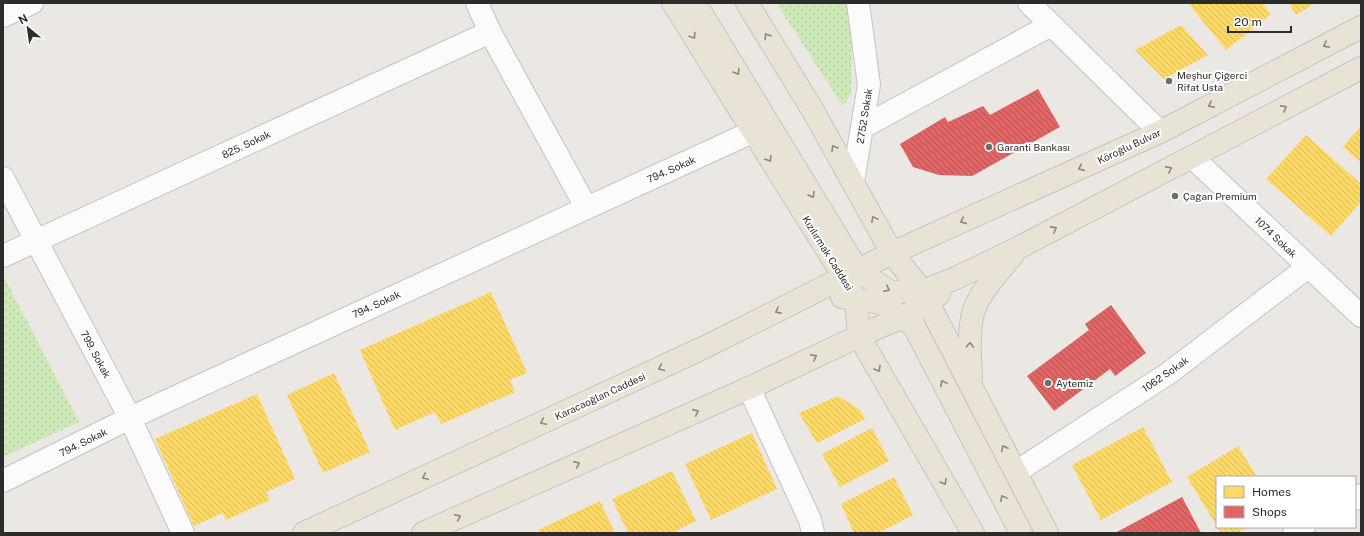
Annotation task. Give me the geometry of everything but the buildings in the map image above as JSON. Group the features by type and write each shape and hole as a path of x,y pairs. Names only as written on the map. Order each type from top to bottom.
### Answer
{"main road":[{"name":"Kızılırmak Caddesi","path":"673,3 752,132 851,274 856,300 859,336 973,533"},
{"path":"695,3 851,274 890,292 925,298"},
{"path":"747,3 853,181 892,253 925,298 971,384 1047,533"},
{"name":"Köroğlu Bulvar","path":"892,253 1160,132 1361,28"},
{"path":"429,532 750,388 902,317 925,298 956,278 1020,247 1361,68"},
{"path":"971,384 970,349 973,313 989,283 1020,247"},
{"name":"Karacaoğlan Caddesi","path":"304,533 705,347 892,253"},
{"path":"813,293 882,303 914,326 1021,533"}],"street":[{"path":"3,16 32,3"},
{"path":"477,3 490,32 586,207"},
{"name":"2752 Sokak","path":"853,181 869,85 858,3"},
{"path":"1029,3 1160,132"},
{"path":"863,127 1051,25"},
{"name":"825. Sokak","path":"3,256 490,32"},
{"name":"794. Sokak","path":"3,481 130,418 586,207 752,132"},
{"name":"1074 Sokak","path":"1192,157 1361,316"},
{"name":"799. Sokak","path":"3,178 130,418 183,533"},
{"name":"1062 Sokak","path":"1016,472 1169,373 1308,267"},
{"path":"750,388 810,520 813,533"}],"green space":[{"path":"776,3 848,3 852,37 851,94 843,106"},
{"path":"3,275 79,422 3,457"}],"place":[{"name":"Meşhur Çiğerci Rifat Usta","path":"1169,81"},
{"name":"Garanti Bankası","path":"989,147"},
{"name":"Çağan Premium","path":"1175,196"},
{"name":"Aytemiz","path":"1048,383"}]}
